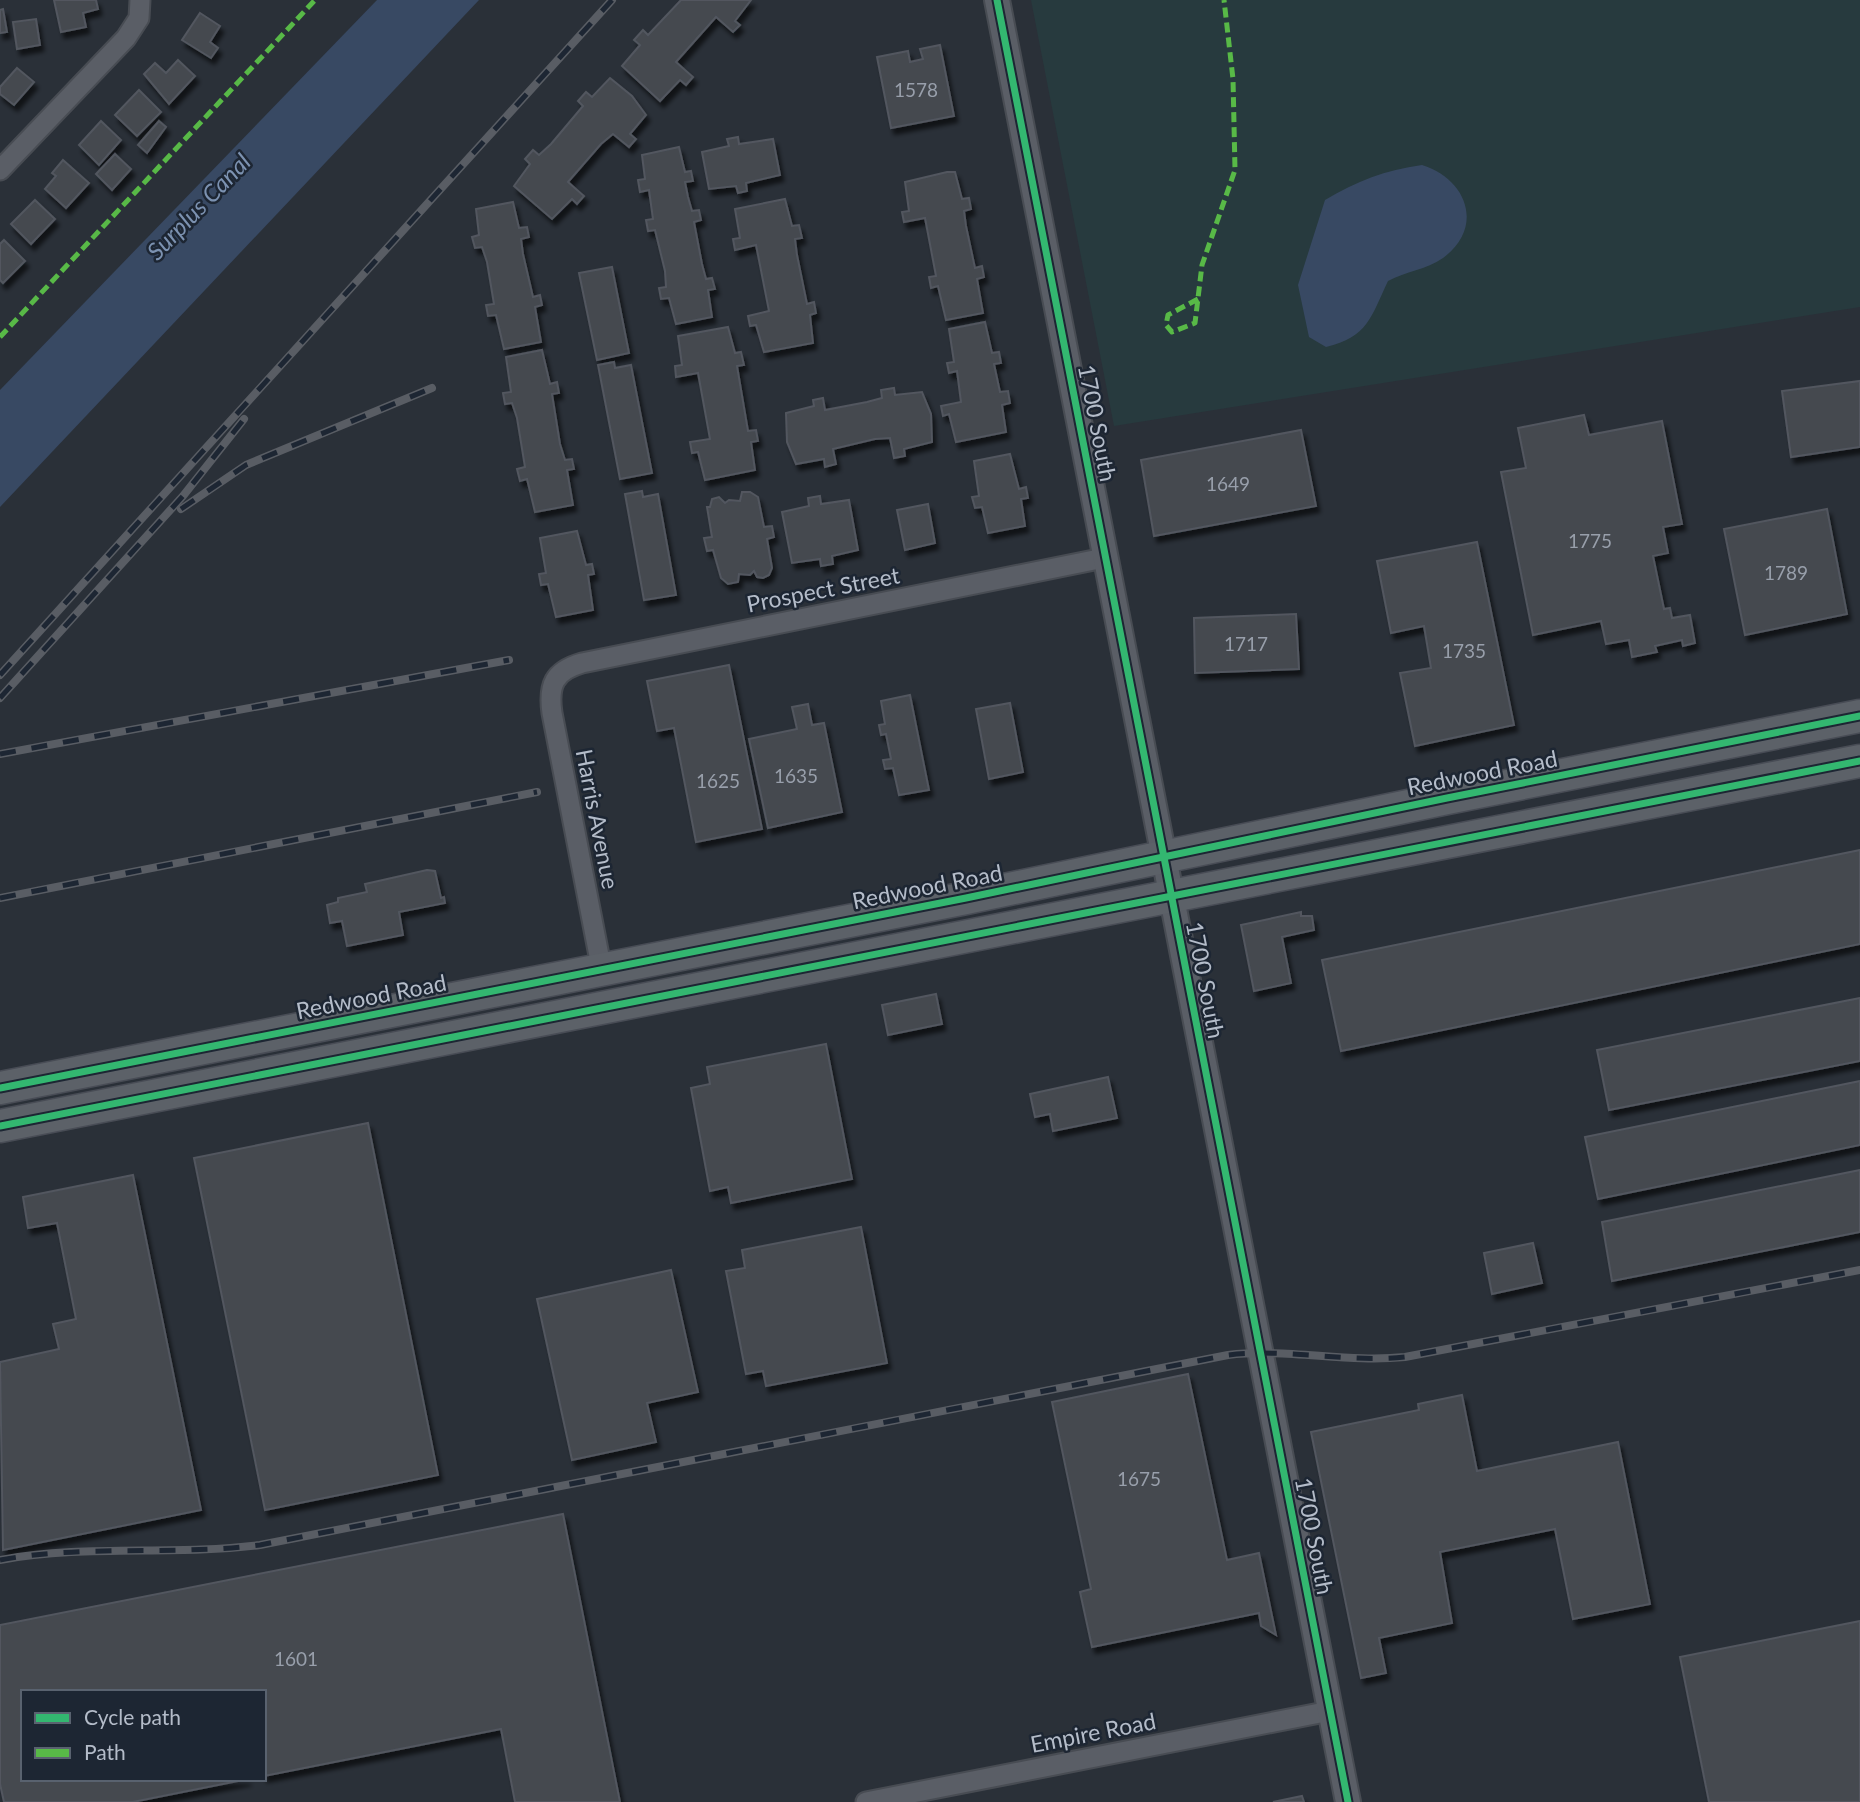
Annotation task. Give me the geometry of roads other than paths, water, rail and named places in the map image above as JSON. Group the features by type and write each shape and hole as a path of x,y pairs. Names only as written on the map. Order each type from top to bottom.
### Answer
{"main road":[{"name":"Redwood Road","path":"0,1088 602,971 1860,716"},
{"path":"0,1126 1860,761"}],"street":[{"path":"0,170 126,37 139,18 140,0"},
{"name":"1700 South","path":"997,0 1348,1802"},
{"name":"Prospect Street","path":"555,678 565,668 582,663 1104,558"},
{"name":"Harris Avenue","path":"555,678 550,693 552,713 602,971"},
{"name":"Empire Road","path":"866,1802 1330,1711"}],"water":[{"name":"Surplus Canal","path":"377,0 479,0 0,507 0,390"},
{"path":"1422,165 1450,181 1465,205 1467,219 1464,232 1456,246 1436,262 1388,281 1372,315 1351,338 1326,347 1309,337 1298,285 1325,200 1372,177"}],"railway":[{"path":"0,675 612,0"},
{"path":"181,509 246,465 432,388"},
{"path":"0,698 183,496 244,419"},
{"path":"0,754 509,660"},
{"path":"0,898 537,792"},
{"path":"0,1560 65,1552 195,1550 260,1545 1228,1355 1273,1353 1361,1358 1405,1357 1860,1270"}]}
